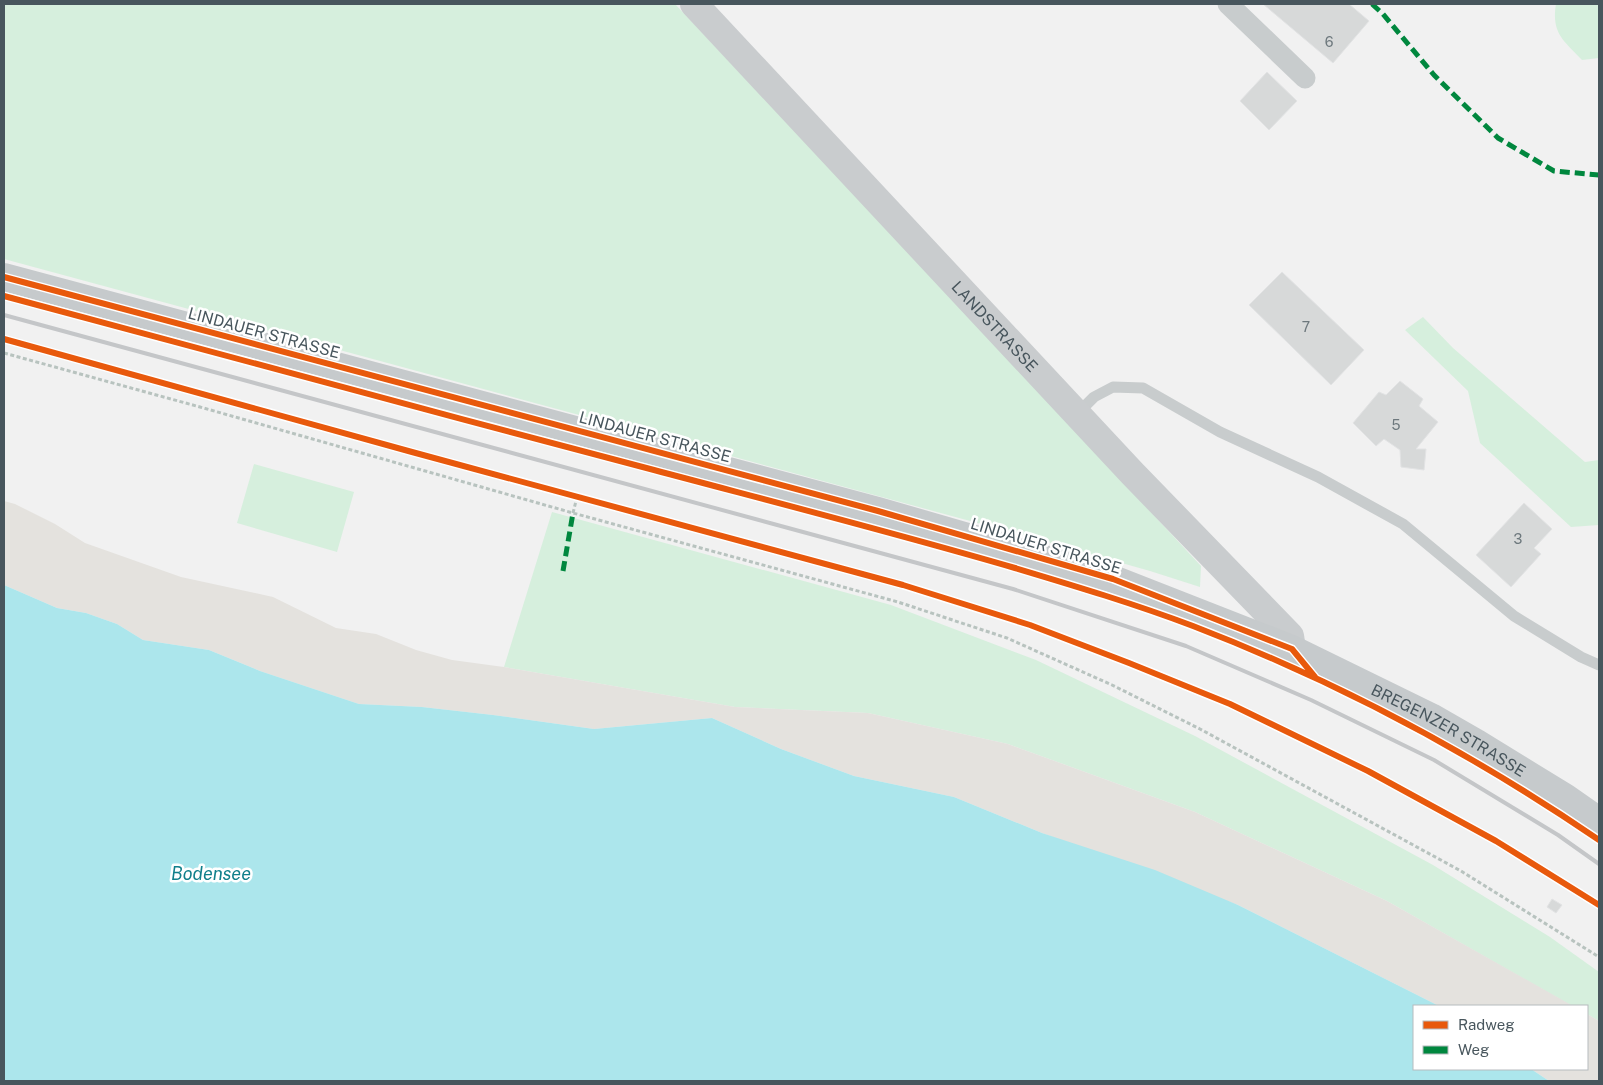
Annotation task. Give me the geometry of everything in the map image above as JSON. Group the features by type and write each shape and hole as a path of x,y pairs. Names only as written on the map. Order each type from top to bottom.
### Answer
{"main road":[{"name":"LANDSTRASSE","path":"694,4 1132,473 1290,636 1292,649"},
{"name":"LINDAUER STRASSE","path":"4,278 878,511 1113,579 1292,649"},
{"name":"BREGENZER STRASSE","path":"1292,649 1447,726 1599,820"}],"street":[{"path":"1228,4 1305,78"}],"lane":[{"path":"1077,414 1094,397 1113,387 1143,388 1220,432 1318,477 1403,524 1514,616 1581,658 1599,665"}],"path":[{"path":"4,353 898,602 1007,638 1112,685 1200,729 1461,871 1599,957"},
{"path":"568,494 586,499"},
{"path":"573,513 577,497"}],"green space":[{"path":"4,4 675,4 1201,566 1200,587 1044,541 4,259"},
{"path":"1556,4 1599,4 1599,58 1582,60 1560,36 1555,22"},
{"path":"1423,317 1453,348 1585,462 1599,460 1599,525 1571,527 1480,443 1468,391 1405,330"},
{"path":"254,464 354,492 337,552 237,523"},
{"path":"552,512 891,605 1036,660 1195,736 1433,865 1550,937 1599,972 1599,1021 1588,1015 1588,1005 1570,1005 1387,901 1195,812 1008,744 868,713 735,707 504,667"}],"sand":[{"path":"4,501 15,504 55,524 85,543 181,577 273,597 336,628 376,634 416,650 452,660 504,667 735,707 868,713 1008,744 1195,812 1387,901 1571,1005 1437,1005 1238,905 1042,833 954,797 854,776 781,749 712,718 594,729 422,707 359,704 260,671 209,650 143,640 117,624 86,613 57,608 4,585"},
{"path":"1588,1015 1599,1021 1599,1081 1549,1081 1532,1070 1588,1070"}],"water":[{"name":"Bodensee","path":"4,585 57,608 86,613 117,624 143,640 209,650 260,671 359,704 422,707 594,729 712,718 781,749 854,776 954,797 1042,833 1155,870 1238,905 1437,1005 1413,1005 1413,1070 1532,1070 1549,1081 4,1081"}],"building":[{"path":"1263,4 1349,4 1369,21 1333,63"},
{"path":"1267,72 1297,101 1269,130 1240,101"},
{"path":"1282,272 1364,350 1331,385 1249,305"},
{"path":"1400,381 1423,399 1419,406 1438,422 1416,449 1426,449 1424,470 1401,467 1400,450 1384,439 1376,446 1353,423 1379,392 1386,395"},
{"path":"1524,503 1552,529 1534,548 1541,554 1511,587 1476,555"},
{"path":"1552,899 1562,905 1556,913 1547,907"}],"railway":[{"path":"4,315 1013,589 1186,646 1311,700 1434,760 1558,835 1599,864"}],"marked path":[{"path":"1372,4 1383,14 1434,75 1498,138 1554,171 1599,175"},
{"path":"563,571 573,513"}],"cycle path":[{"path":"4,277 878,511 1113,579 1292,649 1315,677"},
{"path":"4,296 925,542 1149,610 1246,647 1351,695 1402,721 1503,778 1599,840"},
{"path":"4,339 903,585 1030,625 1230,704 1368,771 1496,841 1599,905"}]}
